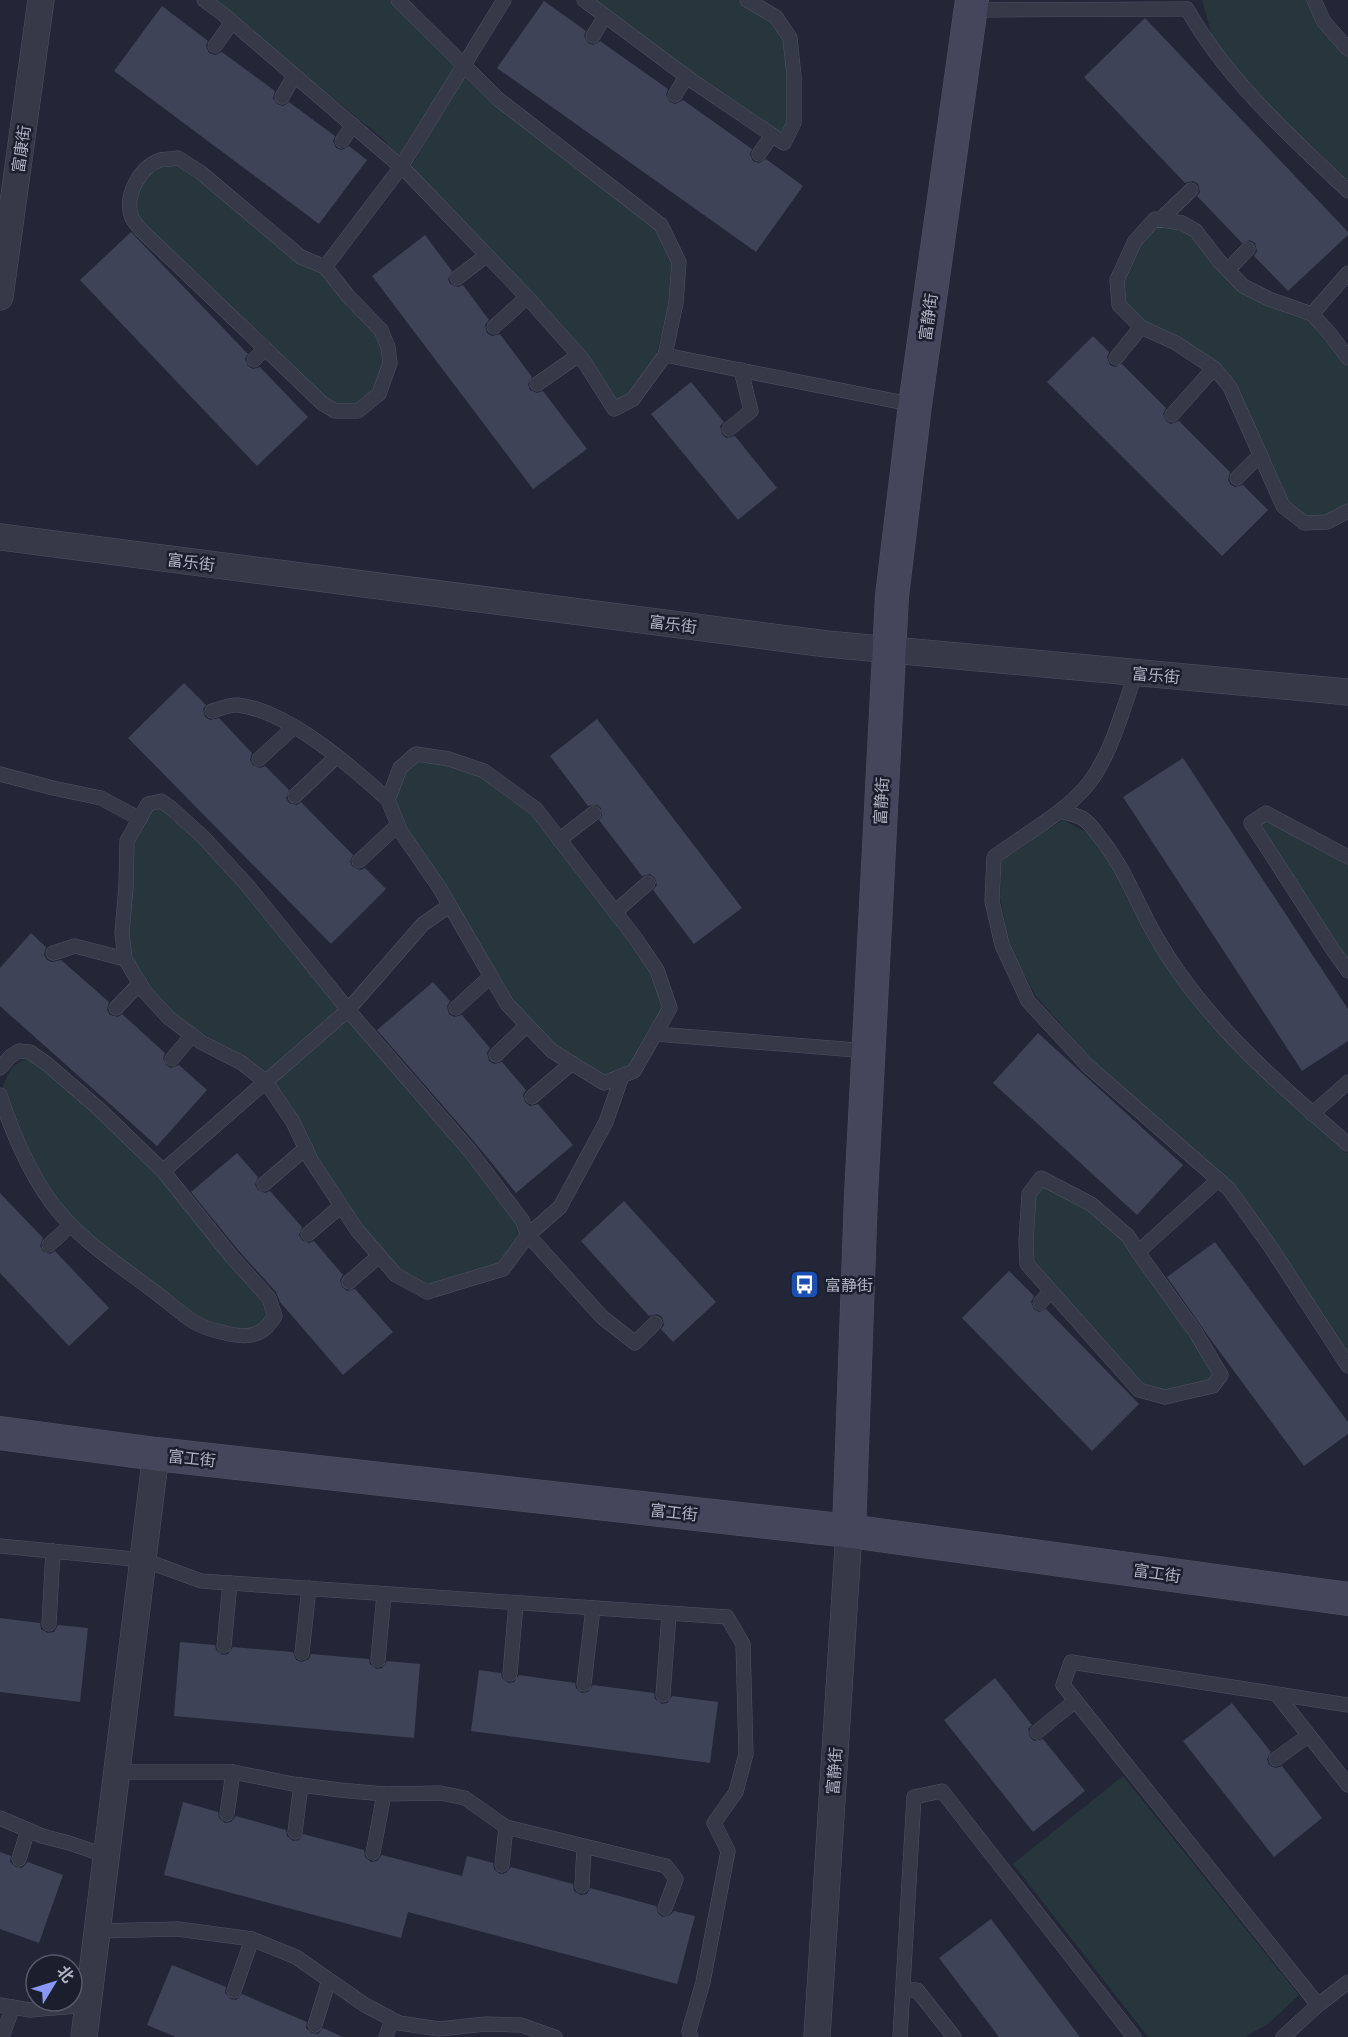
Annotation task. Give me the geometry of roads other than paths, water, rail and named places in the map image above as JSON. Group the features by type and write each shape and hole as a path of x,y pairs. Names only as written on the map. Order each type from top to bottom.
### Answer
{"street":[{"name":"富康街","path":"0,297 41,0"},
{"name":"富静街","path":"818,2037 849,1532 861,1196 892,596 915,405 971,5"},
{"name":"富乐街","path":"0,537 888,651 1348,692"},
{"name":"富工街","path":"0,1433 156,1454 849,1532 1348,1599"},
{"path":"84,2037 156,1454"}],"lane":[{"path":"204,0 401,167 527,297 579,355 614,409 633,399 665,355 676,303 679,262 661,225 498,99 398,0"},
{"path":"325,267 401,167 504,0"},
{"path":"584,0 686,77 784,143 794,123 794,76 790,38 776,17 747,0"},
{"path":"1314,0 1324,22 1348,49"},
{"path":"971,5 1190,5 1203,38 1257,104 1348,191"},
{"path":"593,36 605,16"},
{"path":"215,46 232,22"},
{"path":"282,97 294,76"},
{"path":"675,94 686,77"},
{"path":"342,141 352,125"},
{"path":"759,154 772,135"},
{"path":"178,158 200,172 301,257 325,267 348,296 381,330 388,347 390,363 379,394 358,411 335,411 322,403 265,348 176,271 131,217 129,203 134,185 145,170 158,161 178,158"},
{"path":"1160,219 1191,190"},
{"path":"1348,358 1312,314 1269,299 1244,286 1196,231 1182,222 1155,219 1135,241 1117,280 1119,305 1141,327 1176,344 1214,368 1230,387 1283,506 1304,523 1327,522 1348,512"},
{"path":"1228,270 1248,249"},
{"path":"457,278 487,255"},
{"path":"1312,314 1348,273"},
{"path":"494,327 527,297"},
{"path":"1116,358 1141,327"},
{"path":"254,360 265,348"},
{"path":"537,384 579,355"},
{"path":"665,355 915,405"},
{"path":"1172,415 1214,368"},
{"path":"729,429 751,411 741,370"},
{"path":"1237,478 1260,455"},
{"path":"1136,673 1105,758 1089,783 1060,811 994,856 992,901 1002,945 1028,1001 1088,1066 1229,1189 1272,1249 1348,1366"},
{"path":"212,711 236,704 267,712 294,727 357,771 388,800 398,825 507,1004 552,1051 604,1083 634,1071 670,1008 657,969 536,809 484,771 449,759 416,754 400,768 388,800"},
{"path":"259,759 294,727"},
{"path":"295,796 336,757"},
{"path":"0,774 101,798 140,819"},
{"path":"622,1076 606,1122 560,1207 528,1235 503,1269 427,1292 396,1275 357,1230 306,1148 293,1122 266,1082 242,1063 192,1035 169,1018 140,983 125,958 122,933 127,841 148,804 161,801 171,808 247,885 348,1010 470,1151 522,1220 528,1235 602,1317 635,1343 655,1323"},
{"path":"1060,811 1082,818 1113,854 1182,980 1228,1033 1312,1114 1348,1144"},
{"path":"559,840 594,813"},
{"path":"1348,857 1266,813 1251,823 1348,971"},
{"path":"359,861 398,825"},
{"path":"615,912 648,883"},
{"path":"164,1171 348,1010 423,924 449,906"},
{"path":"53,953 75,946 125,958"},
{"path":"456,1008 491,976"},
{"path":"116,1008 140,983"},
{"path":"496,1055 527,1025"},
{"path":"656,1034 868,1051"},
{"path":"172,1059 192,1035"},
{"path":"0,1068 19,1051 30,1052 98,1108 164,1171 231,1256 270,1298 275,1316 267,1328 251,1335 230,1334 196,1323 99,1252 51,1202 35,1176 7,1116 0,1095"},
{"path":"532,1097 572,1063"},
{"path":"1312,1114 1348,1082"},
{"path":"264,1184 306,1148"},
{"path":"1041,1178 1091,1203 1128,1236 1138,1252 1196,1334 1221,1375 1213,1386 1165,1397 1139,1390 1112,1368 1027,1264 1029,1194 1041,1178"},
{"path":"1138,1252 1218,1180"},
{"path":"308,1234 341,1206"},
{"path":"49,1245 71,1225"},
{"path":"349,1282 379,1256"},
{"path":"1040,1303 1051,1291"},
{"path":"0,1546 144,1560 201,1581 727,1617 744,1644 746,1754 736,1792 714,1823 728,1851 703,1982 689,2031 691,2037"},
{"path":"49,1624 53,1551"},
{"path":"224,1646 230,1583"},
{"path":"302,1653 309,1588"},
{"path":"378,1660 384,1594"},
{"path":"510,1674 516,1603"},
{"path":"584,1684 592,1608"},
{"path":"663,1695 669,1614"},
{"path":"1318,2005 1063,1685 1071,1662 1348,1706"},
{"path":"1278,1696 1348,1785"},
{"path":"1037,1732 1075,1701"},
{"path":"1276,1759 1309,1735"},
{"path":"118,1772 233,1772 301,1785 384,1794 440,1793 465,1798 506,1827 666,1866 676,1879 665,1908"},
{"path":"227,1814 233,1772"},
{"path":"295,1832 301,1785"},
{"path":"900,2037 914,1797 942,1791 1134,2037"},
{"path":"373,1853 384,1794"},
{"path":"0,1818 28,1830 107,1856"},
{"path":"502,1865 506,1827"},
{"path":"19,1859 28,1830"},
{"path":"582,1886 585,1847"},
{"path":"98,1931 178,1929 252,1939 296,1957 365,2005 399,2023 439,2029 486,2024 555,2037"},
{"path":"234,1991 252,1939"},
{"path":"315,2025 329,1980"},
{"path":"1283,2037 1318,2005 1348,1982"},
{"path":"903,1990 917,1990 954,2037"},
{"path":"2,2037 6,2006 30,2010 88,2005"},
{"path":"386,2037 392,2019"}],"place":[{"name":"富静街","path":"804,1285"}]}
